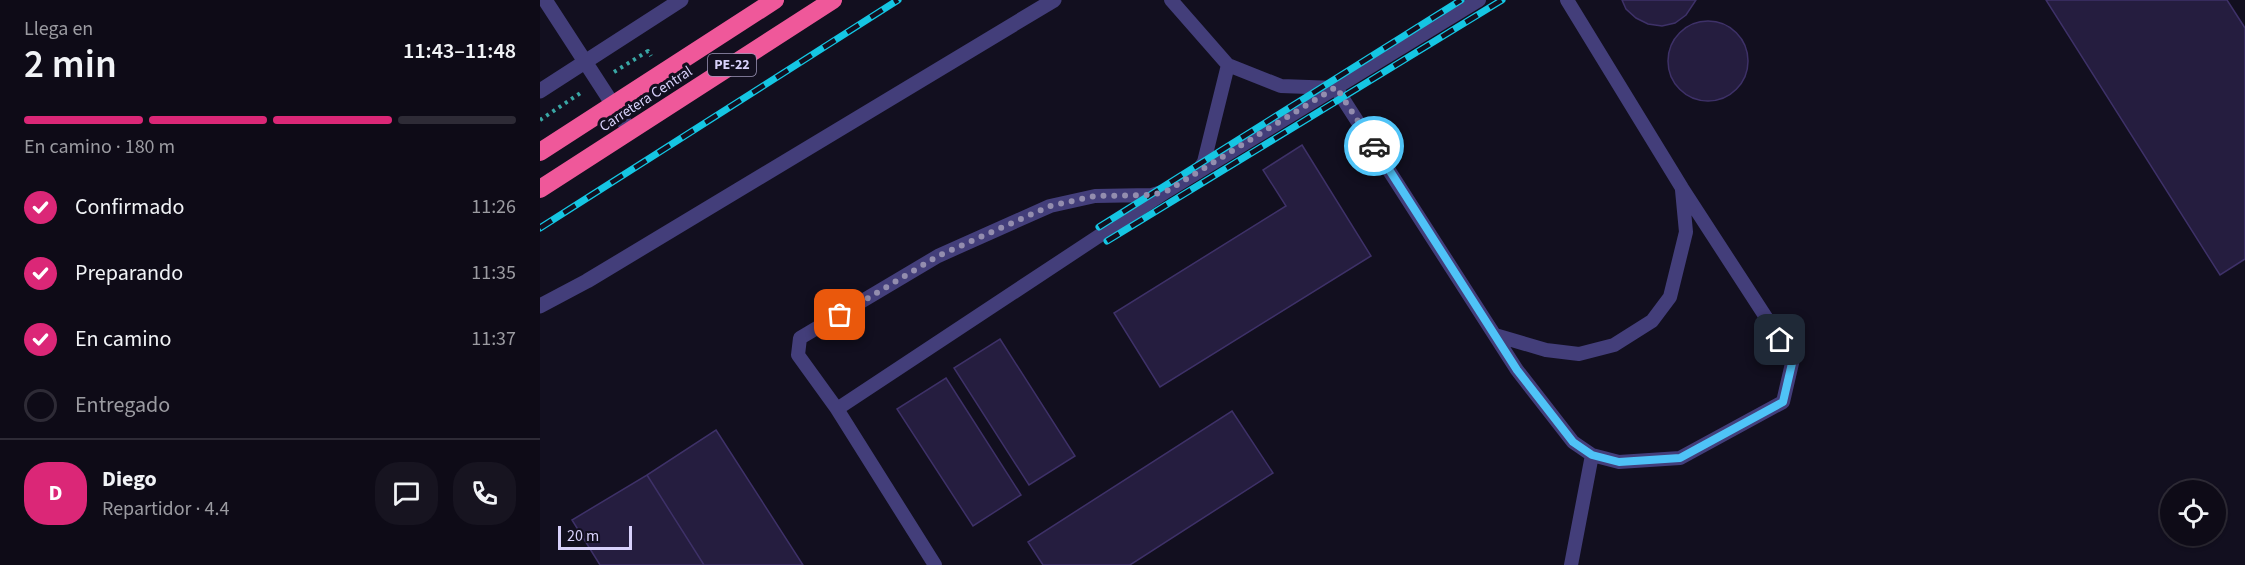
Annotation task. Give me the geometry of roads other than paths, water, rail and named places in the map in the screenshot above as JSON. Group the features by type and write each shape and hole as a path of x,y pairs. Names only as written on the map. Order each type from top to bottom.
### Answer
{"highway":[{"name":"Carretera Central","path":"540,152 775,0"},
{"name":"Carretera Central","path":"540,189 833,0"}],"street":[{"path":"545,0 630,131"},
{"path":"540,91 681,0"},
{"path":"540,306 587,281 1054,0"}],"lane":[{"path":"1172,0 1228,65 1281,86 1336,87"},
{"path":"837,409 1195,173 1479,0"},
{"path":"1336,87 1517,370 1573,442 1592,455 1619,462 1680,458 1783,402 1793,359 1682,188 1567,0"},
{"path":"1195,173 1204,162 1228,65"},
{"path":"1495,335 1546,350 1579,354 1614,345 1652,321 1670,297 1686,232 1682,188"},
{"path":"934,565 837,409 798,355 800,338 938,256 1050,206 1095,196 1152,195 1167,191"},
{"path":"1571,565 1592,455"}],"railway":[{"path":"540,228 898,0"},
{"path":"1099,227 1461,0"},
{"path":"1107,241 1502,0"}]}
